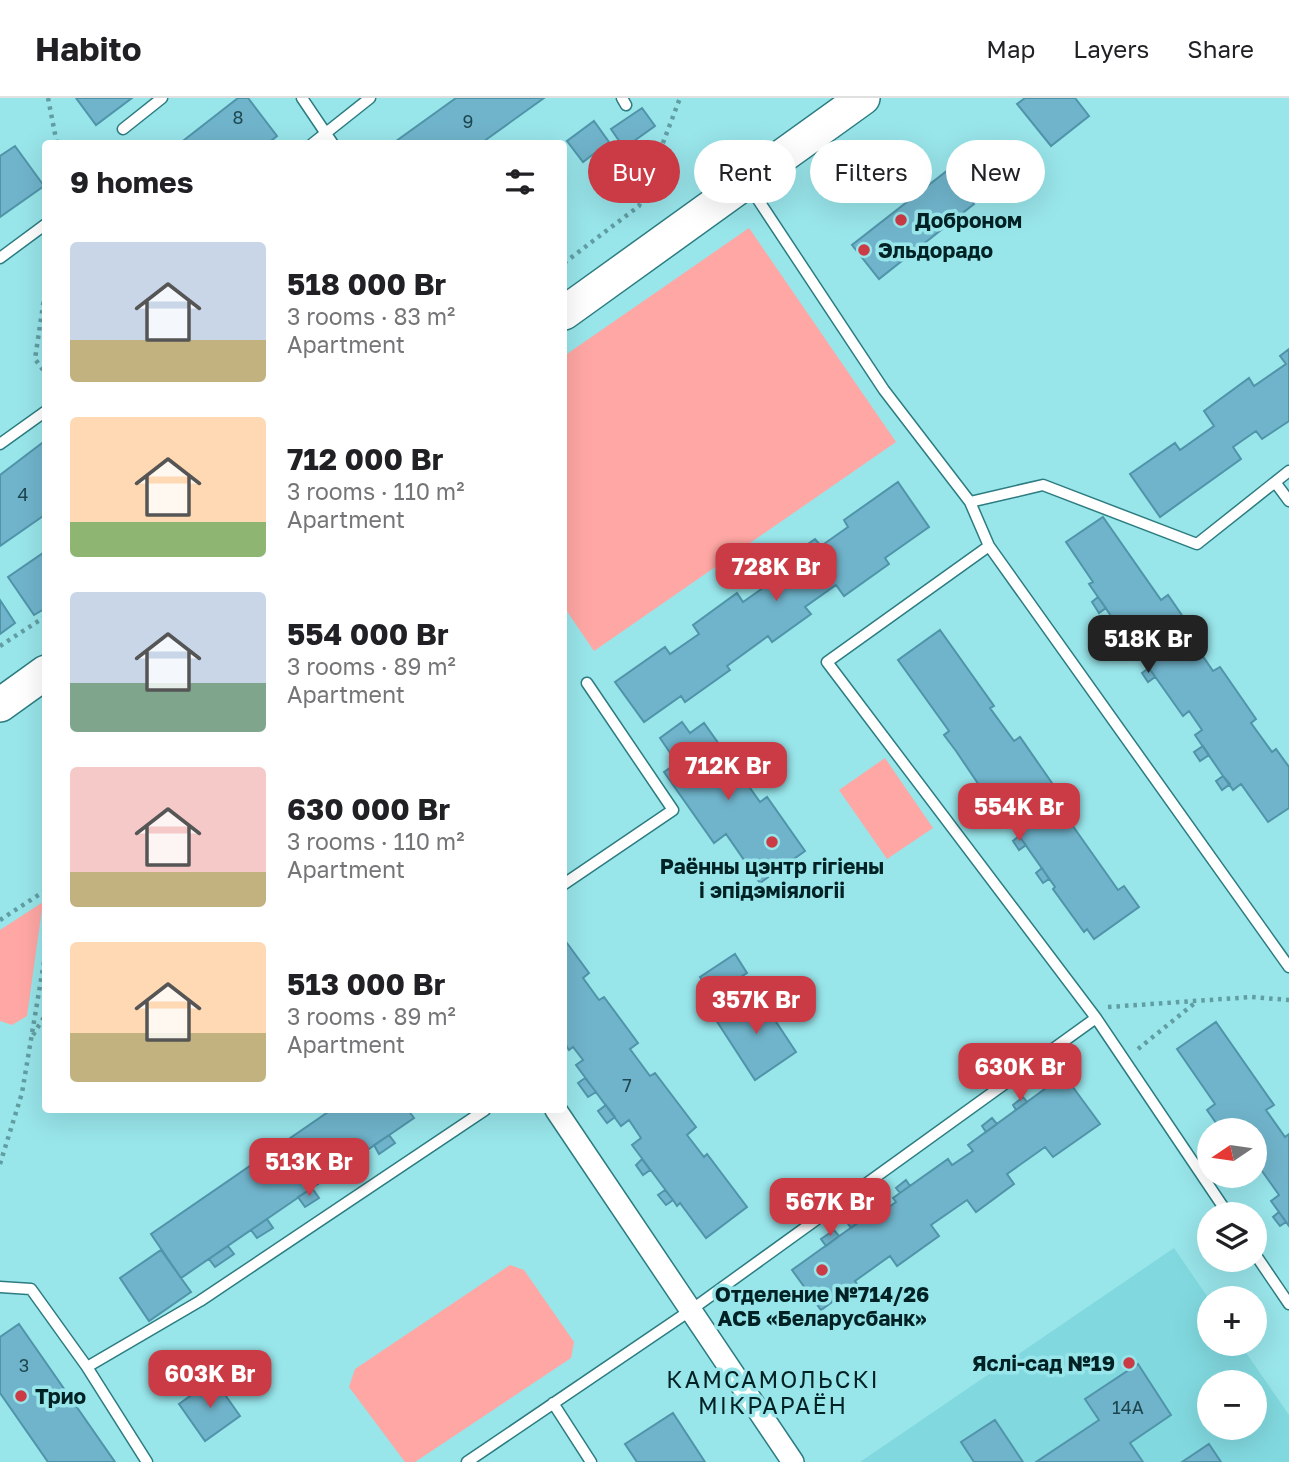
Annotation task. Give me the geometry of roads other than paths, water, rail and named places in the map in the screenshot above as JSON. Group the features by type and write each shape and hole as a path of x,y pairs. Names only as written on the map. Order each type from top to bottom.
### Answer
{"main road":[{"path":"796,146 863,98"},
{"path":"567,311 716,203"},
{"path":"0,705 42,675"}],"street":[{"path":"558,1113 793,1462"}],"lane":[{"path":"123,129 162,98"},
{"path":"302,98 330,140"},
{"path":"317,140 370,98"},
{"path":"761,203 884,390 970,502 989,546 1289,967"},
{"path":"0,258 42,227"},
{"path":"1,441 42,414"},
{"path":"970,502 1043,485 1197,544 1289,471"},
{"path":"1275,482 1289,501"},
{"path":"989,546 827,662 1099,1013 1220,1202"},
{"path":"567,882 673,810 587,683"},
{"path":"467,1462 691,1310 1099,1013"},
{"path":"86,1367 200,1301 481,1113"},
{"path":"1267,1272 1289,1304"},
{"path":"0,1287 31,1289 86,1367 147,1462"},
{"path":"553,1403 591,1462"}],"place":[{"name":"Доброном","path":"901,220"},
{"name":"Эльдорадо","path":"864,250"},
{"name":"Раённы цэнтр гігіены і эпідэміялогіі","path":"772,842"},
{"name":"Отделение №714/26 АСБ «Беларусбанк»","path":"822,1270"},
{"name":"Яслі-сад №19","path":"1129,1363"},
{"name":"Трио","path":"21,1396"}],"district":[{"name":"КАМСАМОЛЬСКІ МІКРАРАЁН","path":"773,1392"}]}
